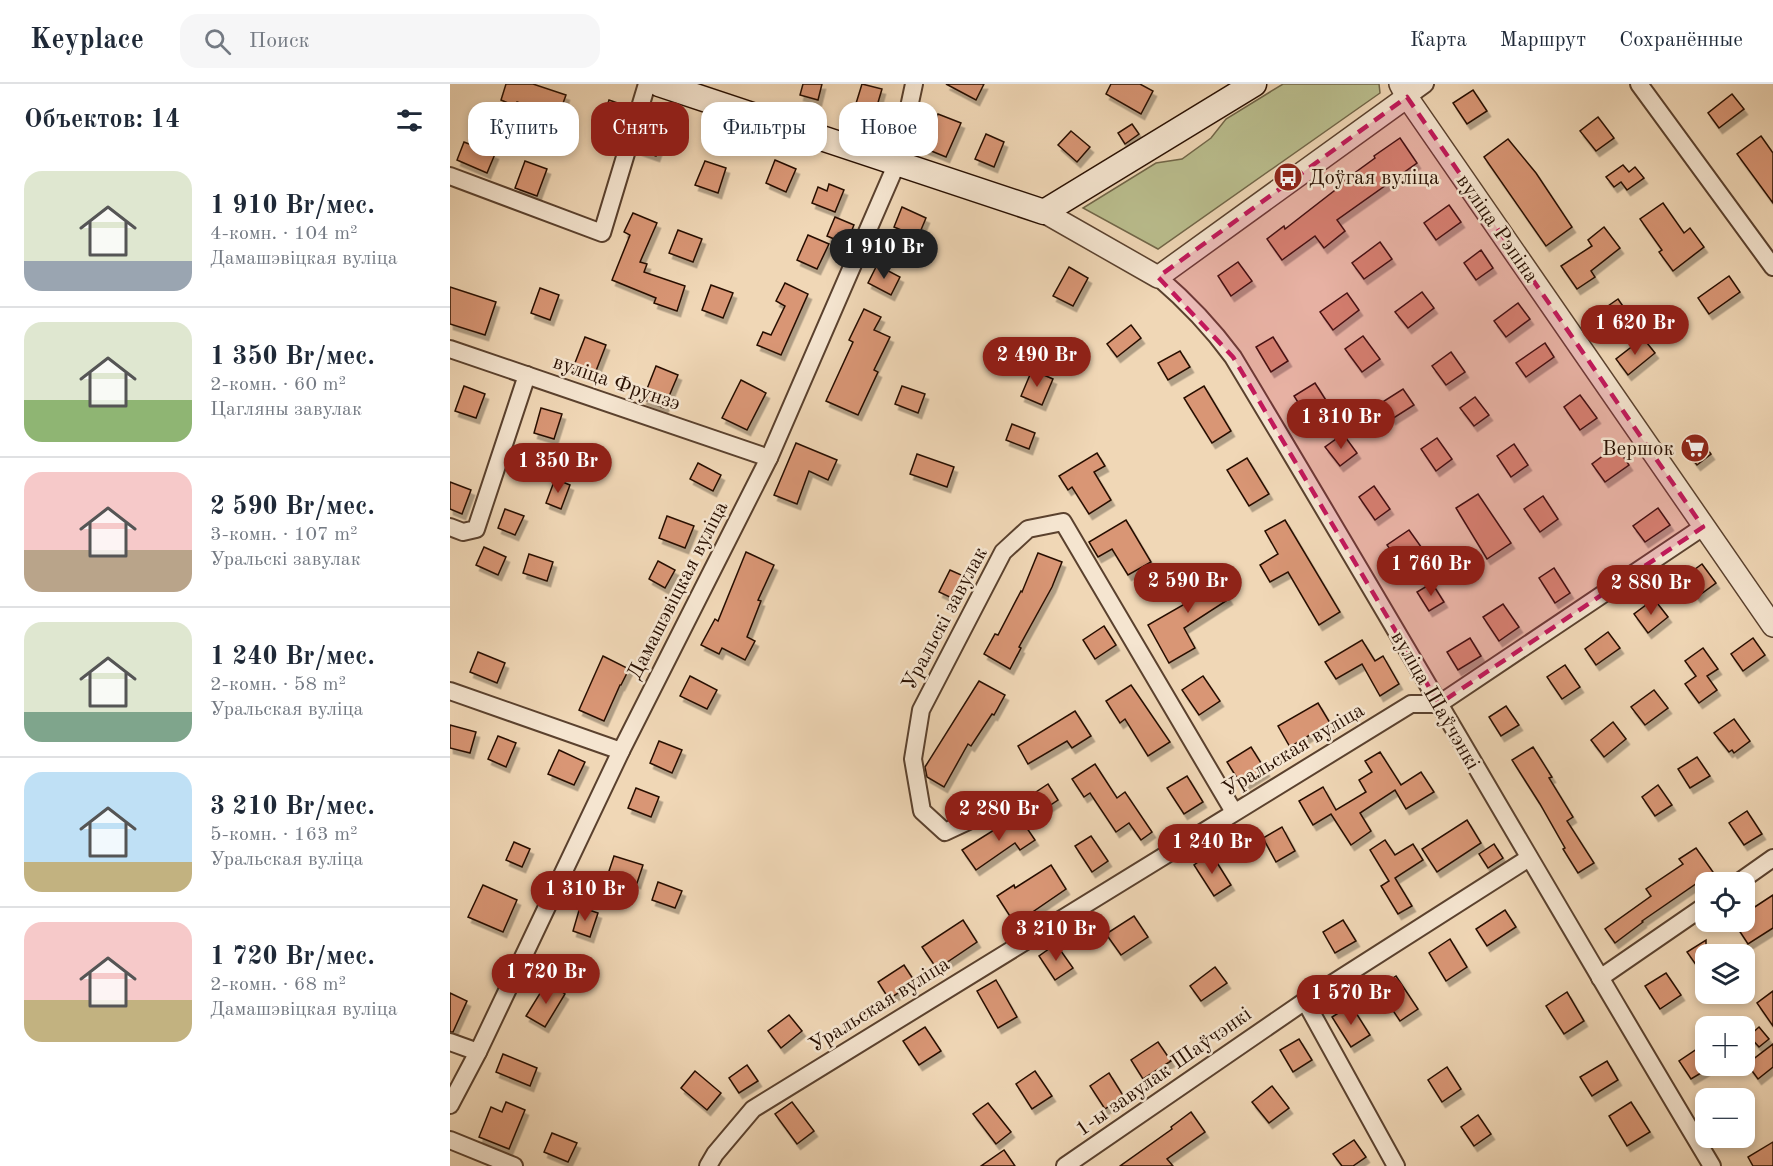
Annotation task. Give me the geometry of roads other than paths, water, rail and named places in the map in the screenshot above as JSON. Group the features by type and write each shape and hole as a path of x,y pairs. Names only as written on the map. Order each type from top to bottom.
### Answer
{"main road":[{"name":"вуліца Шаўчэнкі","path":"659,84 1044,212"},
{"path":"1044,212 1254,84"}],"street":[{"path":"450,176 602,233 647,84"},
{"name":"Дамашэвіцкая вуліца","path":"450,1105 478,1052 621,751 769,458 897,163 914,84"},
{"path":"1158,277 1403,91 1425,84"},
{"path":"1639,84 1773,267"},
{"name":"вуліца Рэпіна","path":"1403,91 1773,626"},
{"name":"вуліца Шаўчэнкі","path":"1044,212 1158,277 1181,297 1218,336 1233,357 1712,1166"},
{"name":"вуліца Фрунзэ","path":"450,349 769,458"},
{"path":"450,527 463,532 476,529 527,375"},
{"name":"Уральскі завулак","path":"990,811 945,832 922,811 913,759 921,710 1003,552 1028,529 1063,522 1234,812"},
{"path":"1439,704 1703,527"},
{"path":"450,691 621,751"},
{"name":"Уральская вуліца","path":"708,1166 714,1154 753,1108 1411,704 1439,704"},
{"name":"1-ы завулак Шаўчэнкі","path":"1065,1166 1305,1001 1529,858"},
{"path":"1753,872 1773,858"},
{"path":"1600,978 1695,913"},
{"path":"1305,1001 1396,1166"},
{"path":"450,1042 478,1052"},
{"path":"450,1140 514,1166"}],"place":[{"name":"Доўгая вуліца","path":"1288,177"},
{"name":"Вершок","path":"1695,448"}]}
